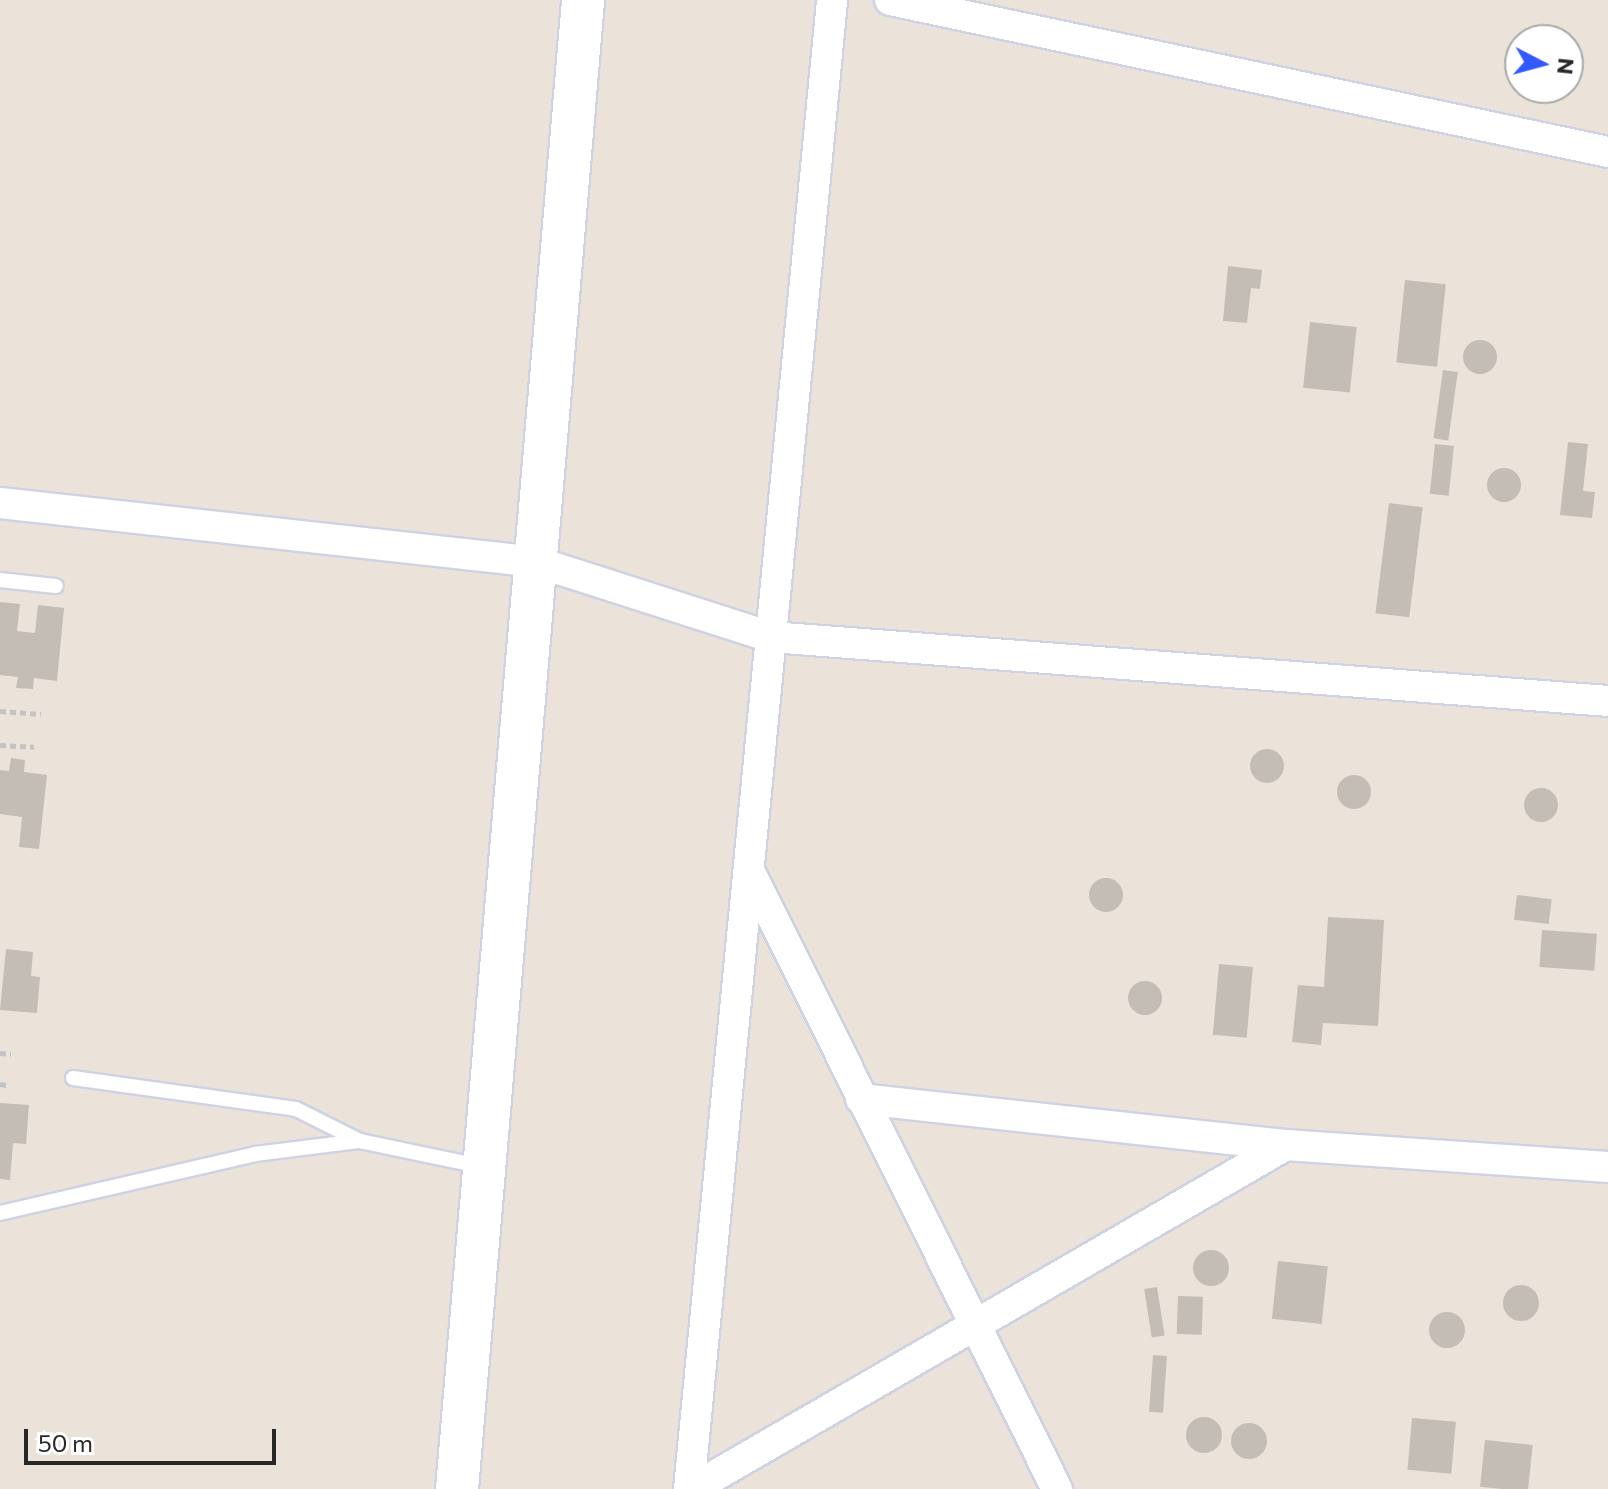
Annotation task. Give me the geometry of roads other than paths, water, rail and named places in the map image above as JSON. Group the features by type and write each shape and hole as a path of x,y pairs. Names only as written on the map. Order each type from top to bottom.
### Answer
{"main road":[{"path":"457,1489 488,1167 583,0"}],"street":[{"path":"690,1489 832,0"},
{"path":"890,0 1608,152"},
{"path":"0,503 537,562 771,637 1608,701"},
{"path":"749,870 972,1327 1057,1489"},
{"path":"861,1099 1286,1145 1608,1167"},
{"path":"690,1489 1286,1145"}],"lane":[{"path":"0,580 56,586"},
{"path":"73,1078 296,1109 360,1141 488,1167"},
{"path":"0,1213 255,1154 360,1141"}]}
